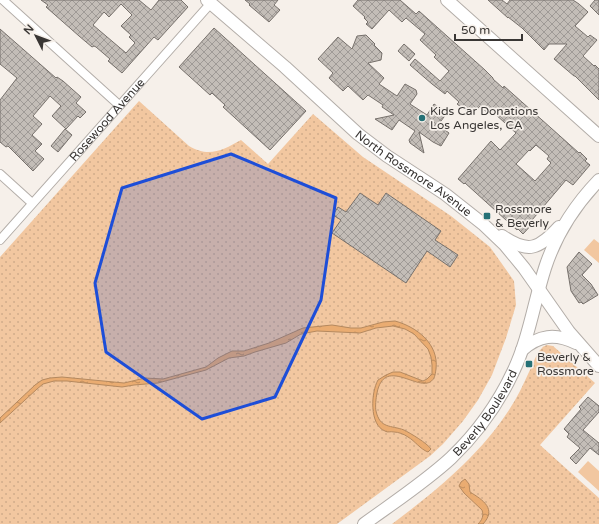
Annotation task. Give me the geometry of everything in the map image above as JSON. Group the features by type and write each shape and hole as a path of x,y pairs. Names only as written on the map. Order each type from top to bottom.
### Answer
{"main road":[{"path":"447,0 599,136"},
{"name":"North Rossmore Avenue","path":"211,1 358,134 387,156 445,194 483,224 515,256 578,344 599,366"},
{"name":"Beverly Boulevard","path":"364,524 451,458 470,438 497,402 514,371 522,350 545,268 556,242 563,227 584,196 599,180"},
{"path":"483,224 517,246 535,246 543,243 550,237 584,196"},
{"path":"522,350 529,343 548,336 558,336 578,344"}],"street":[{"path":"3,0 120,105"},
{"name":"Rosewood Avenue","path":"0,240 211,1"},
{"path":"0,174 32,203"}],"highlighted area":[{"path":"231,154 336,198 321,300 275,397 202,419 106,352 95,283 122,188"}],"shaded area":[{"path":"139,101 189,146 196,150 203,152 216,151 241,140 268,164 313,114 363,157 451,216 490,247 514,281 516,305 506,338 492,375 478,400 463,421 443,444 430,456 337,524 0,524 0,257"},
{"path":"594,239 599,243 599,263 584,250"},
{"path":"547,345 553,346 595,383 540,445 599,498 599,524 392,524 425,499 456,472 484,443 512,405 538,353"},
{"path":"588,461 599,471 599,491 578,472"}],"water":[{"path":"395,321 418,332 430,344 436,360 435,375 432,381 424,383 401,377 386,377 381,383 377,393 376,411 380,421 383,424 404,430 414,436 431,449 428,452 405,435 397,432 386,432 380,428 374,415 373,400 378,380 393,372 400,372 423,381 432,374 431,357 428,349 414,334 405,329 393,326 376,328 360,333 317,331 301,334 286,343 244,356 229,358 206,370 158,383 122,387 54,381 43,384 0,423 0,418 42,380 62,377 124,383 145,378 163,379 206,367 218,358 232,351 244,351 269,343 303,328 332,325 361,328 383,322"},
{"path":"465,479 469,484 470,492 487,505 489,514 483,524 478,524 482,518 482,510 464,493 459,486"}],"building":[{"path":"41,0 139,0 151,10 159,0 181,0 188,7 158,40 154,37 122,73 108,61 110,59 96,47 92,47 46,7 48,5","holes":["121,4 132,15 121,26 131,35 129,37 135,43 126,53 93,25 104,12 109,17"]},
{"path":"245,0 278,0 274,5 280,10 269,22"},
{"path":"358,0 400,0 416,14 419,11 503,88 504,86 579,153 580,152 587,159 585,161 590,165 573,185 566,180 532,220 534,222 523,234 518,229 517,230 465,183 464,184 458,179 491,141 500,150 516,133 494,113 491,116 480,106 472,115 457,104 459,102 447,91 445,94 410,65 415,59 440,81 449,71 434,57 436,55 420,40 425,34 406,18 402,22 389,10 372,29 366,24 368,22 364,18 365,17 353,6","holes":["536,145 549,156 547,159 551,163 535,181 516,164"]},
{"path":"488,0 502,0 507,4 510,0 573,0 588,12 575,26 588,37 590,35 597,40 583,56 599,69 599,100 575,76 554,59 567,44 549,44 544,50 522,28"},
{"path":"595,0 599,0 599,15 590,6"},
{"path":"214,28 306,111 270,150 223,107 225,105 212,93 210,95 179,67"},
{"path":"0,29 56,78 57,77 63,81 81,97 76,103 86,112 80,118 78,116 66,129 52,116 61,106 50,96 33,116 42,124 32,135 42,144 35,151 44,159 33,171 8,146 6,147 0,142 0,100 17,78 0,64"},
{"path":"366,35 382,53 381,60 368,63 384,78 379,84 397,96 405,84 416,90 417,94 410,104 427,115 434,104 447,113 438,125 449,133 441,146 419,132 424,153 410,143 409,140 415,131 399,120 392,130 375,119 394,115 382,107 383,105 368,95 363,100 348,86 343,91 329,78 333,73 318,59 338,37 352,49 357,36"},
{"path":"404,44 415,54 409,61 398,51"},
{"path":"65,129 72,135 58,152 51,146"},
{"path":"360,193 378,205 386,193 441,231 435,240 458,255 450,267 427,251 406,283 332,233 341,220 333,215 338,207 346,212"},
{"path":"579,252 592,264 582,275 591,284 598,295 583,304 581,302 579,303 571,291 567,267"},
{"path":"588,397 599,406 599,412 583,430 599,443 599,455 590,448 576,464 570,458 580,448 567,437 569,434 564,429 581,409 579,407"}],"place":[{"name":"Kids Car Donations Los Angeles, CA","path":"422,118"},
{"name":"Rossmore & Beverly","path":"487,216"},
{"name":"Beverly & Rossmore","path":"529,364"}]}
